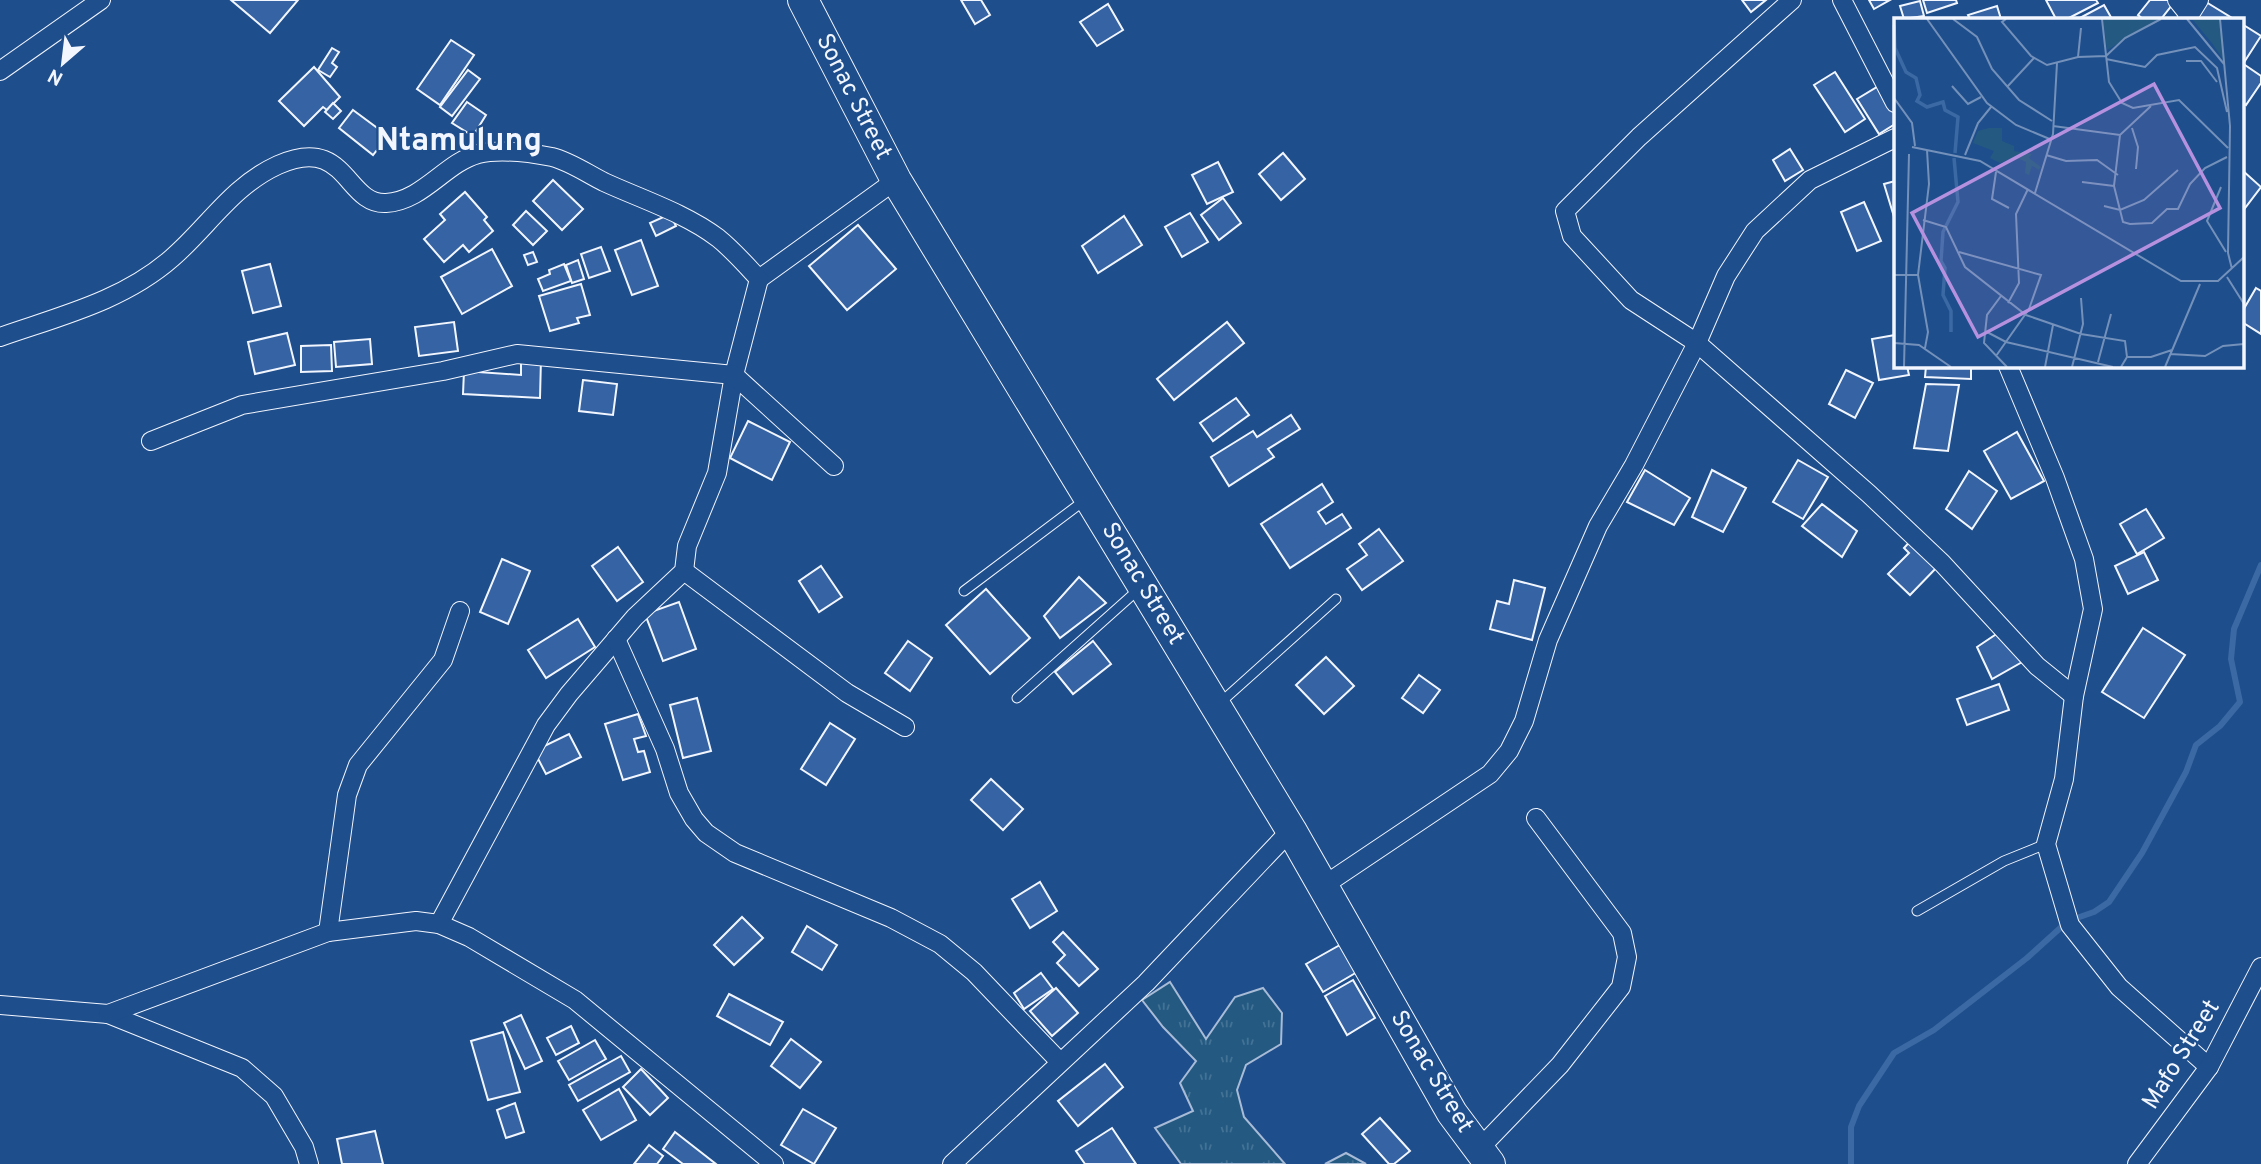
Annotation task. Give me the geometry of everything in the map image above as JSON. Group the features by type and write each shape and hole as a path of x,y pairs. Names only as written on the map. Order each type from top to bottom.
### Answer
{"highway":[{"name":"Sonac Street","path":"803,0 896,180 1291,830 1452,1113 1484,1156"}],"street":[{"path":"0,71 101,0"},
{"path":"1792,0 1639,137 1565,211 1572,236 1631,300 1698,343 1869,494 1942,563 2037,666 2074,696"},
{"path":"1842,0 1894,101"},
{"path":"2177,0 2192,11"},
{"path":"1323,886 1490,774 1509,751 1524,721 1548,640 1598,526 1634,465 1698,343 1727,276 1755,231 1810,180 1894,138"},
{"path":"0,337 119,294 173,258 247,181 279,164 302,157 328,159 372,201 387,203 408,197 467,157 488,151 554,157 676,214 717,237 759,279"},
{"path":"439,924 545,725 616,639 684,571 687,546 716,473 734,375 759,279 896,180"},
{"path":"151,441 242,405 443,371 517,354 734,375 834,466"},
{"path":"2009,368 2055,478 2084,559 2093,609 2074,696 2064,779 2046,844 2070,925 2086,948 2119,987 2209,1067"},
{"path":"684,571 847,693 905,727"},
{"path":"328,932 347,795 358,765 443,660 460,611"},
{"path":"616,639 665,749 679,793 694,819 706,833 735,853 891,918 940,944 974,972 1059,1062"},
{"path":"1484,1156 1621,987 1627,957 1622,933 1536,817"},
{"path":"961,1161 1059,1062 1146,983 1291,830"},
{"path":"108,1014 328,932 416,921 439,924 469,937 575,1000 712,1116 774,1164"},
{"name":"Mafo Street","path":"2137,1164 2209,1067 2261,967"},
{"path":"0,1005 108,1014 242,1068 274,1096 304,1147 309,1164"}],"lane":[{"path":"964,591 1089,496"},
{"path":"1017,698 1143,585"},
{"path":"1217,706 1336,599"},
{"path":"1917,911 2004,861 2046,844"}],"green space":[{"path":"1170,982 1206,1039 1235,997 1263,988 1282,1013 1281,1044 1246,1065 1237,1090 1244,1117 1285,1164 1181,1164 1155,1128 1193,1111 1180,1083 1196,1061 1163,1027 1142,1000"},
{"path":"1346,1153 1366,1164 1325,1164"}],"building":[{"path":"231,0 298,0 270,33"},
{"path":"961,0 981,0 990,15 975,24"},
{"path":"1742,0 1766,0 1751,12"},
{"path":"1869,0 1890,0 1874,9"},
{"path":"1923,0 1956,0 1957,3 1927,13"},
{"path":"2046,0 2096,0 2098,3 2069,18 2055,18"},
{"path":"2150,0 2176,0 2162,18 2142,18 2138,15"},
{"path":"1920,1 1924,16 1904,18 1900,6"},
{"path":"2206,2 2232,18 2196,18"},
{"path":"1108,4 1123,30 1097,46 1080,22"},
{"path":"2104,5 2111,18 2080,18"},
{"path":"1997,6 2001,18 1970,18 1968,15"},
{"path":"2244,25 2261,36 2244,62"},
{"path":"451,40 474,55 440,105 417,89"},
{"path":"332,48 339,52 332,63 337,67 330,77 318,70"},
{"path":"2244,64 2261,76 2261,83 2246,105"},
{"path":"314,67 340,97 327,110 323,107 304,126 279,101"},
{"path":"468,70 480,79 452,116 440,107"},
{"path":"1835,72 1865,119 1845,132 1814,85"},
{"path":"1882,84 1894,104 1894,125 1879,134 1857,99"},
{"path":"467,102 486,115 473,136 452,123"},
{"path":"333,103 341,111 333,119 325,112"},
{"path":"353,110 388,136 373,155 339,128"},
{"path":"1790,149 1803,170 1785,181 1773,160"},
{"path":"1283,153 1305,179 1281,200 1259,174"},
{"path":"1218,162 1233,192 1207,204 1192,175"},
{"path":"2244,172 2261,187 2244,209"},
{"path":"553,180 583,209 562,230 533,201"},
{"path":"1894,181 1894,217 1884,184"},
{"path":"465,192 487,217 484,220 493,231 469,252 463,245 444,262 424,239 445,220 440,214"},
{"path":"1223,198 1241,223 1219,240 1201,215"},
{"path":"1864,202 1881,241 1857,251 1841,212"},
{"path":"526,211 547,231 533,245 513,225"},
{"path":"1190,213 1208,242 1182,257 1165,227"},
{"path":"670,214 676,226 656,236 650,223"},
{"path":"1124,216 1142,245 1098,273 1082,246"},
{"path":"858,225 896,269 847,310 809,266"},
{"path":"641,240 658,286 632,295 615,250"},
{"path":"601,247 610,271 589,278 581,254"},
{"path":"492,249 512,286 462,314 441,277"},
{"path":"533,252 537,262 528,265 524,255"},
{"path":"578,260 584,279 572,283 566,265"},
{"path":"270,264 281,306 253,313 242,271"},
{"path":"564,264 571,281 543,291 538,279 550,274 549,270"},
{"path":"581,284 590,315 577,318 579,323 550,331 539,296"},
{"path":"2256,288 2261,291 2261,334 2244,323 2244,309"},
{"path":"454,322 458,351 419,356 415,327"},
{"path":"1227,322 1244,343 1174,400 1157,379"},
{"path":"287,333 295,365 255,374 248,342"},
{"path":"1894,335 1894,368 1907,368 1909,375 1879,380 1872,339"},
{"path":"370,339 372,364 336,367 334,342"},
{"path":"331,345 332,371 301,372 301,346"},
{"path":"521,357 541,358 540,398 463,394 464,371 521,375"},
{"path":"1926,368 1971,368 1971,379 1925,377"},
{"path":"1846,370 1873,383 1855,418 1829,404"},
{"path":"583,380 617,384 613,415 579,411"},
{"path":"1926,384 1959,385 1948,451 1914,448"},
{"path":"1236,398 1249,415 1213,441 1200,423"},
{"path":"1291,415 1300,429 1268,449 1274,457 1229,486 1211,457 1253,431 1257,437"},
{"path":"748,421 790,442 772,480 730,458"},
{"path":"2017,432 2044,481 2011,499 1984,451"},
{"path":"1798,460 1828,477 1803,519 1773,502"},
{"path":"1645,470 1690,498 1674,525 1627,502"},
{"path":"1712,470 1746,488 1723,532 1692,517"},
{"path":"1969,471 1997,491 1972,529 1946,509"},
{"path":"1322,484 1333,502 1318,512 1326,524 1342,514 1351,528 1290,568 1261,524"},
{"path":"1822,504 1857,531 1842,557 1802,526"},
{"path":"2146,509 2164,538 2137,554 2120,524"},
{"path":"1379,529 1403,561 1362,590 1347,569 1367,555 1359,544"},
{"path":"1914,537 1941,563 1910,595 1888,574 1909,553 1904,548"},
{"path":"618,547 643,582 617,601 592,566"},
{"path":"2144,552 2158,580 2128,594 2115,566"},
{"path":"502,559 530,571 508,624 480,612"},
{"path":"821,566 842,597 819,612 799,581"},
{"path":"1079,577 1106,603 1060,638 1044,616"},
{"path":"1514,580 1545,588 1532,640 1490,629 1497,601 1509,604"},
{"path":"986,589 1030,638 990,674 946,625"},
{"path":"679,602 696,649 663,661 645,614"},
{"path":"578,619 595,647 546,678 528,650"},
{"path":"2143,628 2185,655 2144,718 2102,692"},
{"path":"2004,629 2024,661 1992,679 1977,647"},
{"path":"908,641 932,658 910,691 885,673"},
{"path":"1093,641 1111,664 1073,694 1055,672"},
{"path":"1326,657 1354,686 1324,714 1296,685"},
{"path":"1419,675 1440,690 1423,713 1402,698"},
{"path":"1999,684 2009,710 1967,725 1957,699"},
{"path":"697,698 711,751 683,758 670,705"},
{"path":"638,714 646,736 634,739 638,752 644,751 650,772 623,780 605,724"},
{"path":"830,723 855,739 826,785 801,769"},
{"path":"569,734 581,757 546,774 534,751"},
{"path":"991,779 1023,809 1003,830 971,800"},
{"path":"1040,882 1057,911 1030,928 1012,899"},
{"path":"742,917 763,938 734,965 714,945"},
{"path":"807,926 837,945 822,970 792,952"},
{"path":"1063,932 1098,969 1079,986 1057,963 1065,955 1053,942"},
{"path":"1347,941 1364,968 1323,992 1306,964"},
{"path":"1041,973 1053,989 1024,1009 1014,993"},
{"path":"1353,980 1375,1018 1347,1035 1325,996"},
{"path":"1056,988 1078,1013 1052,1036 1030,1011"},
{"path":"729,994 783,1022 770,1045 717,1016"},
{"path":"521,1015 542,1061 525,1069 504,1023"},
{"path":"571,1026 579,1043 556,1055 547,1038"},
{"path":"503,1032 520,1092 488,1100 471,1041"},
{"path":"791,1039 821,1062 800,1088 771,1066"},
{"path":"595,1040 606,1059 569,1080 558,1061"},
{"path":"621,1056 630,1072 578,1101 569,1085"},
{"path":"1105,1064 1123,1087 1078,1126 1058,1101"},
{"path":"641,1069 668,1098 650,1115 623,1087"},
{"path":"619,1089 636,1120 601,1140 583,1110"},
{"path":"515,1103 524,1132 506,1138 497,1110"},
{"path":"803,1109 836,1128 814,1164 781,1145"},
{"path":"1380,1118 1410,1151 1394,1164 1389,1164 1362,1134"},
{"path":"1112,1128 1136,1164 1085,1164 1076,1151"},
{"path":"375,1131 383,1164 342,1164 337,1139"},
{"path":"675,1132 716,1164 683,1164 663,1149"},
{"path":"649,1145 663,1156 657,1164 634,1164"}],"waterway":[{"path":"1851,1164 1851,1127 1859,1106 1894,1053 1934,1030 2027,958 2068,921 2094,912 2109,902 2142,853 2186,772 2196,745 2220,726 2240,702 2231,659 2234,629 2261,565"}],"district":[{"name":"Ntamulung","path":"459,142"}]}
